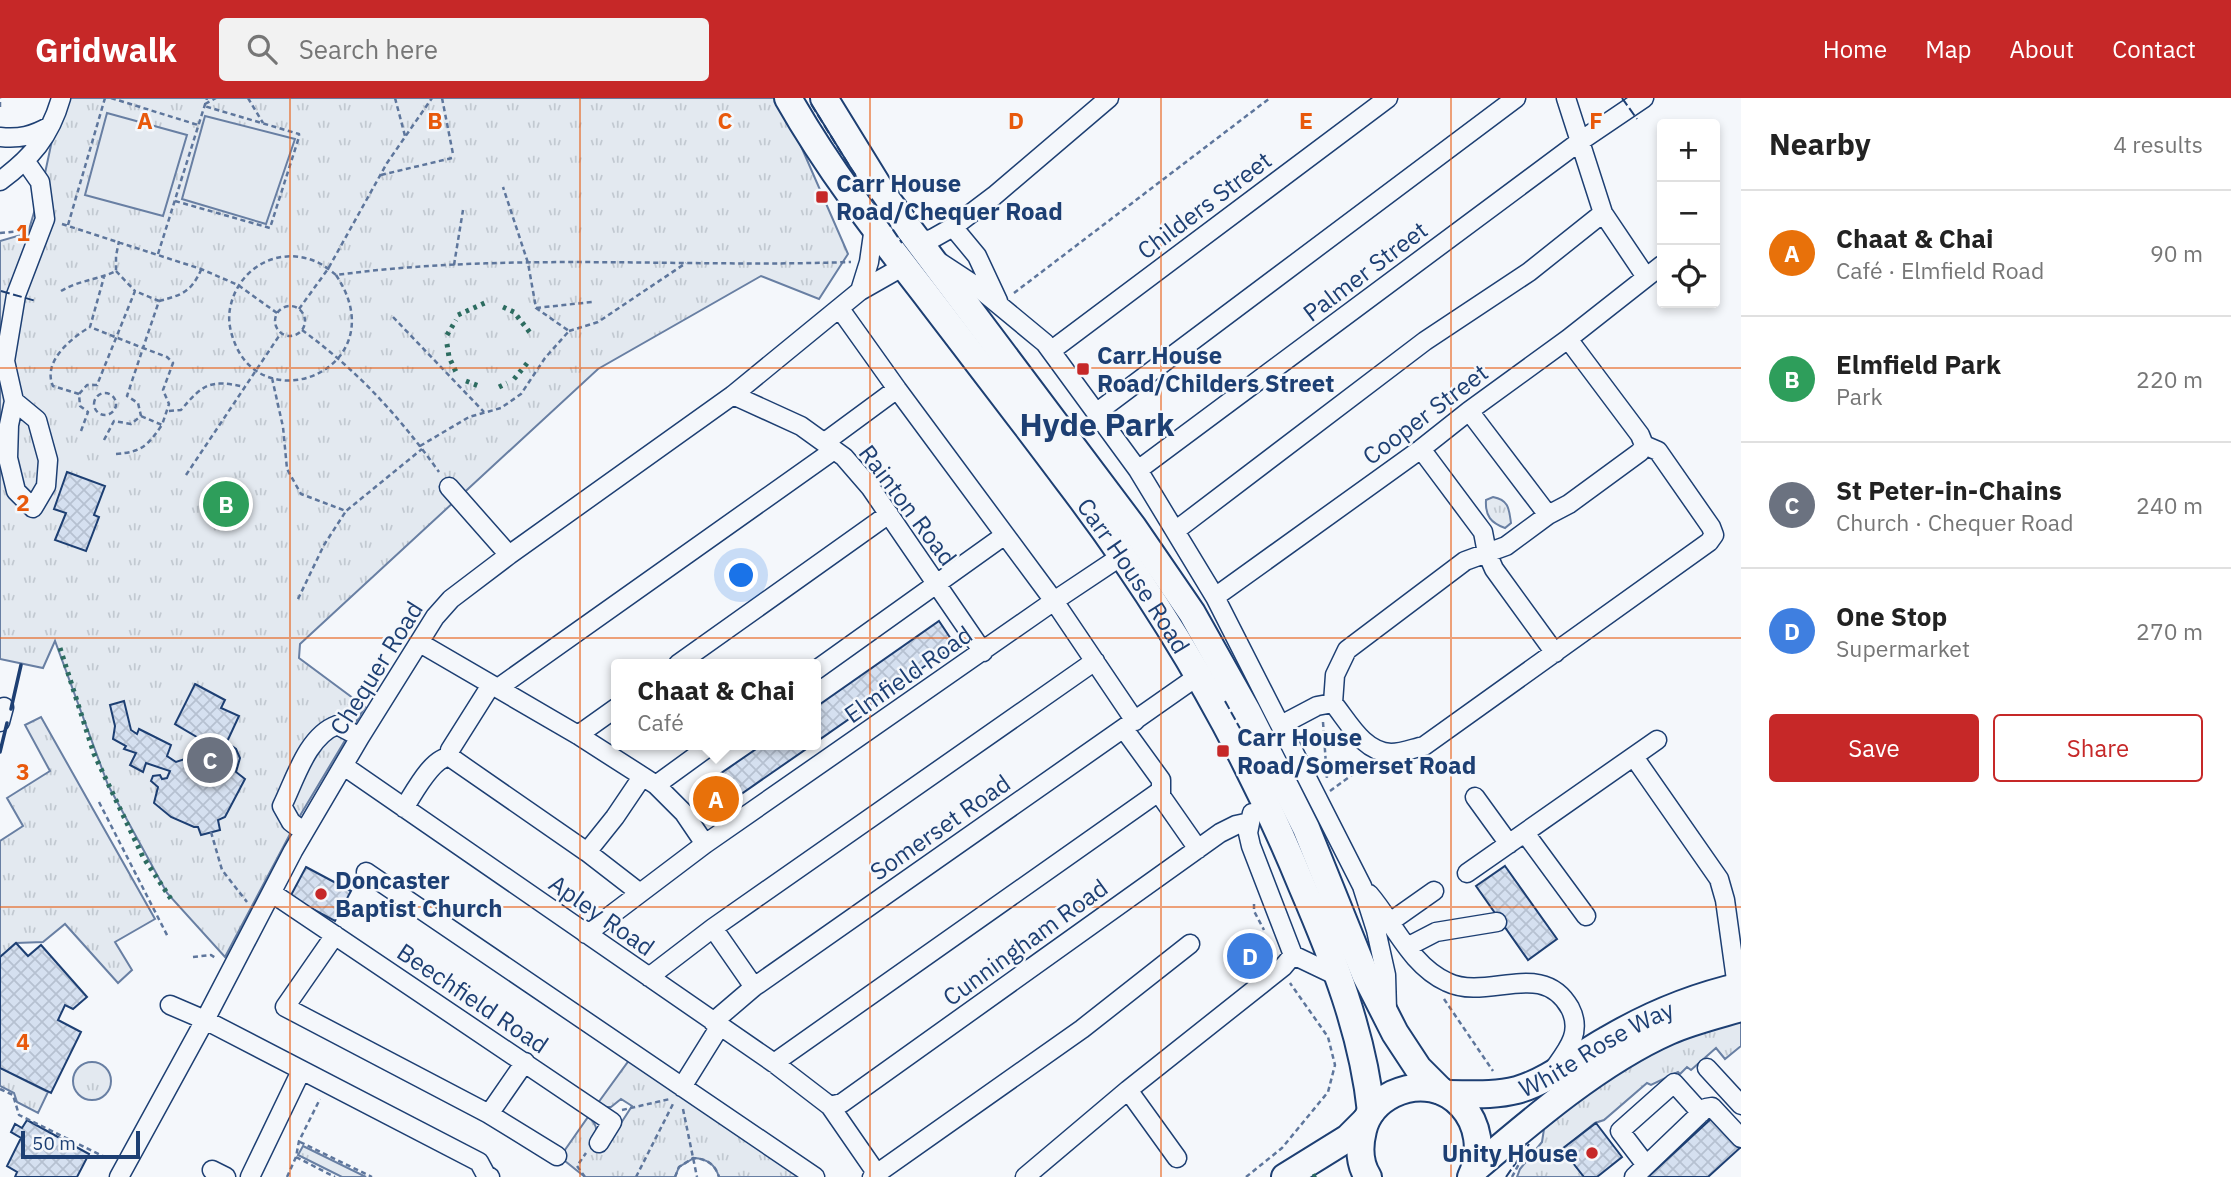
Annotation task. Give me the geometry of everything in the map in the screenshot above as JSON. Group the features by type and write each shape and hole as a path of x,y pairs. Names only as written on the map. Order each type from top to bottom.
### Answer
{"highway":[{"name":"Carr House Road","path":"788,98 817,147 874,227 1123,555 1198,677 1291,857 1338,976 1363,1057 1368,1116 1359,1144 1368,1177"},
{"name":"Carr House Road","path":"824,98 885,197 1133,527 1192,613 1247,711 1306,828 1365,974 1387,1017 1418,1068 1458,1101 1470,1115 1478,1144 1473,1175"},
{"name":"White Rose Way","path":"1285,1177 1348,1138 1382,1099 1406,1088 1425,1087 1444,1092 1489,1094 1519,1089 1549,1076 1639,1021 1684,1002 1740,993"},
{"name":"White Rose Way","path":"1473,1175 1528,1124 1631,1052 1740,993"}],"street":[{"path":"0,181 26,162 50,125 61,98"},
{"path":"1109,98 994,196 953,227 930,240 924,249 999,304 1037,336 1138,470 1175,531 1214,597 1281,724 1362,886 1385,971 1387,1017"},
{"name":"Childers Street","path":"1053,354 1056,347 1388,98"},
{"path":"1096,413 1516,98"},
{"path":"1566,98 1603,213 1646,277"},
{"name":"Palmer Street","path":"1138,470 1580,142 1644,98"},
{"path":"0,137 18,139 35,134 50,125"},
{"path":"14,401 37,420 48,460 46,486 33,508 16,491 8,458 9,425 14,401 5,361 16,295 45,219 40,182 26,162"},
{"path":"1175,531 1425,341 1529,272 1603,213"},
{"path":"860,291 869,262 874,227"},
{"path":"953,227 976,256 999,304"},
{"name":"Chequer Road","path":"121,1172 304,832 435,617 451,599 509,555 733,395 860,291 904,266"},
{"name":"Cooper Street","path":"1214,597 1421,449 1657,269"},
{"path":"840,309 1095,661 1161,780 1160,791 1198,849"},
{"path":"1327,704 1369,745 1384,752 1394,753 1424,746 1709,542 1714,535 1658,450 1644,445 1640,435 1568,339"},
{"path":"450,757 450,750 495,687 829,446 897,389"},
{"name":"Rainton Road","path":"733,395 801,426 858,471 983,652"},
{"path":"1469,411 1548,515"},
{"path":"1327,704 1335,675 1347,650 1465,561 1506,546 1548,515 1569,504 1640,452 1644,445"},
{"path":"1421,449 1483,532 1487,553 1494,569 1555,653"},
{"path":"449,487 509,555"},
{"path":"685,659 889,514"},
{"path":"821,667 1005,535"},
{"name":"Elmfield Road","path":"586,934 705,844 1123,555"},
{"path":"419,643 578,735 649,781 684,813 705,844"},
{"path":"649,977 713,928 1095,661"},
{"name":"Somerset Road","path":"682,1087 716,1024 754,987 1198,677"},
{"path":"1281,724 1327,704"},
{"path":"578,735 611,712"},
{"path":"304,832 291,822 282,807 312,746 326,729 337,725 360,737"},
{"path":"1467,873 1657,740"},
{"path":"587,852 649,781 702,750"},
{"path":"404,808 435,763 444,757 450,757 587,852 640,893"},
{"path":"1634,757 1719,879 1726,900 1740,993"},
{"name":"Apley Road","path":"344,766 774,1063 830,1106 874,1175"},
{"path":"1257,787 1248,833 1288,961"},
{"path":"774,1063 1160,791"},
{"path":"1475,797 1509,844"},
{"name":"Cunningham Road","path":"830,1106 842,1103 1198,849 1236,825 1250,821"},
{"path":"1525,833 1586,916"},
{"path":"366,872 815,1177"},
{"path":"1362,886 1407,947 1448,983 1490,989 1529,981 1558,992 1573,1014 1575,1031 1572,1044 1549,1076"},
{"path":"1390,922 1434,891"},
{"name":"Beechfield Road","path":"272,892 525,1062 617,1116"},
{"path":"1407,947 1436,932 1497,922"},
{"path":"713,928 754,987"},
{"path":"335,935 285,1007 489,1114 557,1156"},
{"path":"874,1175 1082,1030 1191,944"},
{"path":"1385,971 1394,961 1402,958 1420,961"},
{"path":"1288,961 1338,976"},
{"path":"1025,1177 1288,961"},
{"path":"170,1005 205,1020 479,1162 487,1176"},
{"path":"489,1114 525,1062"},
{"path":"1707,1068 1738,1095 1709,1113 1640,1171 1620,1130 1674,1083 1709,1113 1741,1139"},
{"path":"250,1177 301,1071"},
{"path":"1128,1090 1177,1158"},
{"path":"599,1143 617,1116"}],"path":[{"path":"0,107 1,98"},
{"path":"68,225 104,98"},
{"path":"111,98 198,125"},
{"path":"158,254 207,98"},
{"path":"204,105 216,98"},
{"path":"248,98 263,123"},
{"path":"395,98 405,136"},
{"path":"299,309 328,269 380,175 432,98"},
{"path":"380,175 453,156 442,98"},
{"path":"999,304 1270,98"},
{"path":"175,201 270,229 299,137 299,134 204,105"},
{"path":"503,187 528,263 536,308 569,331"},
{"path":"454,265 463,210"},
{"path":"45,219 201,269 238,285 278,313"},
{"path":"119,242 116,271 135,291 159,301 180,296 194,285 201,269"},
{"path":"281,257 301,257 320,263 328,269 336,275 347,292 353,311 352,331 345,350 332,365 314,376 293,381 272,378 256,370 239,353 230,334 229,313 238,285 262,263 281,257"},
{"path":"336,275 393,268 528,263 869,262"},
{"path":"298,599 324,545 346,511 421,447 469,417 501,408 522,394 545,358 569,331 598,322 687,263"},
{"path":"61,291 82,281 104,277 116,271"},
{"path":"79,394 53,386 49,378 54,362 70,339 90,327 104,277"},
{"path":"101,394 97,385 135,291"},
{"path":"141,416 138,403 127,397 159,301"},
{"path":"536,308 593,302"},
{"path":"289,306 299,309 305,321 302,330 290,336 281,333 276,324 278,313 289,306"},
{"path":"393,317 484,412"},
{"path":"90,327 167,357 173,363 163,390 169,404 162,425 150,443 136,452 116,454"},
{"path":"302,330 339,357 383,401 421,447 449,487"},
{"path":"186,475 281,333"},
{"path":"272,378 284,427 286,469 300,494 346,511"},
{"path":"168,411 181,410 199,389 224,382 245,387"},
{"path":"88,412 80,406 79,394 87,385 97,385"},
{"path":"108,393 114,397 115,407 111,413 101,414 95,410 94,402 101,394 108,393"},
{"path":"88,412 95,410"},
{"path":"81,430 88,412"},
{"path":"104,440 114,421 111,413"},
{"path":"114,421 131,424 141,416"},
{"path":"141,416 162,425"},
{"path":"1327,704 1328,792 1384,752"},
{"path":"99,802 168,937"},
{"path":"211,832 222,870 251,906"},
{"path":"193,957 211,955 233,967"},
{"path":"1246,1177 1282,1148 1328,1092 1335,1065 1328,1037 1289,980 1288,961"},
{"path":"286,1177 296,1157 299,1141 327,1083"},
{"path":"682,1087 679,1092 698,1177"},
{"path":"0,1089 13,1095 19,1115 121,1172"},
{"path":"617,1116 676,1097 636,1177"},
{"path":"299,1141 372,1177"},
{"path":"585,1177 577,1166 589,1149 599,1143"},
{"path":"296,1157 335,1177"},
{"path":"675,1177 679,1167 694,1158 708,1161 719,1177"}],"green space":[{"path":"61,98 780,98 848,254 819,299 761,276 598,369 300,644 299,658 365,707 298,819 225,957 167,893 108,785 55,641 43,668 0,659 0,241 28,233 44,178"},
{"path":"107,113 187,135 163,216 85,195"},
{"path":"205,116 295,139 266,224 182,199"},
{"path":"1493,497 1502,500 1509,509 1511,523 1505,528 1496,524 1488,515 1486,500"},
{"path":"41,717 155,919 115,942 132,970 118,983 65,924 43,942 16,943 0,957 0,841 23,826 7,798 50,771 25,725"},
{"path":"1741,1021 1741,1046 1725,1059 1716,1048 1691,1070 1687,1067 1680,1074 1678,1072 1651,1085 1647,1083 1604,1120 1595,1123 1563,1149 1584,1177 1517,1177 1520,1169 1542,1142 1544,1129 1590,1091 1645,1054"},
{"path":"630,1059 800,1177 719,1177 710,1163 694,1158 679,1167 675,1177 585,1177 560,1157 588,1117 596,1130 590,1144 603,1151 632,1106 621,1099 611,1107 598,1103"},
{"path":"92,1062 106,1067 111,1081 106,1095 92,1100 78,1095 73,1081 78,1067"},
{"path":"0,1068 48,1092 38,1113 17,1102 14,1093 0,1086"},
{"path":"303,1146 366,1177 342,1177 298,1155"}],"building":[{"path":"67,472 105,486 94,515 99,517 86,551 55,540 66,513 54,509"},
{"path":"939,621 955,645 821,739 821,704"},
{"path":"195,684 225,700 221,708 239,716 219,759 225,748 232,746 236,749 240,758 236,772 245,779 225,817 218,820 220,830 201,835 198,827 171,817 154,803 158,787 151,781 153,776 167,778 170,771 146,763 143,772 130,765 136,753 124,749 126,746 113,739 115,726 110,705 124,701 131,730 137,734 139,729 171,745 167,756 176,762 197,755 205,757 212,746 175,724"},
{"path":"755,750 805,750 711,815 695,791"},
{"path":"1505,866 1557,939 1528,960 1476,886"},
{"name":"Doncaster Baptist Church","path":"306,867 351,891 335,921 290,897"},
{"path":"16,943 28,956 41,945 87,997 73,1009 65,1005 58,1020 81,1032 51,1093 0,1068 0,957"},
{"path":"1713,1117 1741,1147 1708,1177 1648,1177"},
{"path":"27,1120 89,1154 77,1177 15,1177 17,1172 7,1166 21,1138 11,1132 15,1124 22,1128"},
{"name":"Unity House","path":"1596,1123 1622,1157 1597,1177 1584,1177 1562,1149"}],"hedge":[{"path":"458,315 487,302"},
{"path":"503,307 514,312 531,334"},
{"path":"447,335 456,320"},
{"path":"447,344 449,357 457,374"},
{"path":"514,379 529,361"},
{"path":"466,381 479,386"},
{"path":"499,387 507,383"},
{"path":"60,648 94,754 143,857 171,899"},
{"path":"1313,1177 1317,1175"}],"fence":[{"path":"1622,98 1637,119"},
{"path":"811,104 902,243"},
{"path":"1,291 36,301"},
{"path":"1225,701 1242,732"},
{"path":"1506,1177 1529,1144"}],"wall":[{"path":"11,709 21,665"},
{"path":"0,752 7,723"}],"place":[{"name":"Carr House Road/Chequer Road","path":"822,197"},
{"name":"Carr House Road/Childers Street","path":"1083,369"},
{"name":"Elmfield Park","path":"226,504"},
{"name":"Carr House Road/Somerset Road","path":"1223,751"},
{"name":"St Peter-in-Chains","path":"210,760"},
{"name":"Chaat & Chai","path":"716,799"},
{"name":"Doncaster Baptist Church","path":"321,894"},
{"name":"One Stop","path":"1250,956"},
{"name":"Unity House","path":"1592,1153"}],"district":[{"name":"Hyde Park","path":"1097,424"}]}
